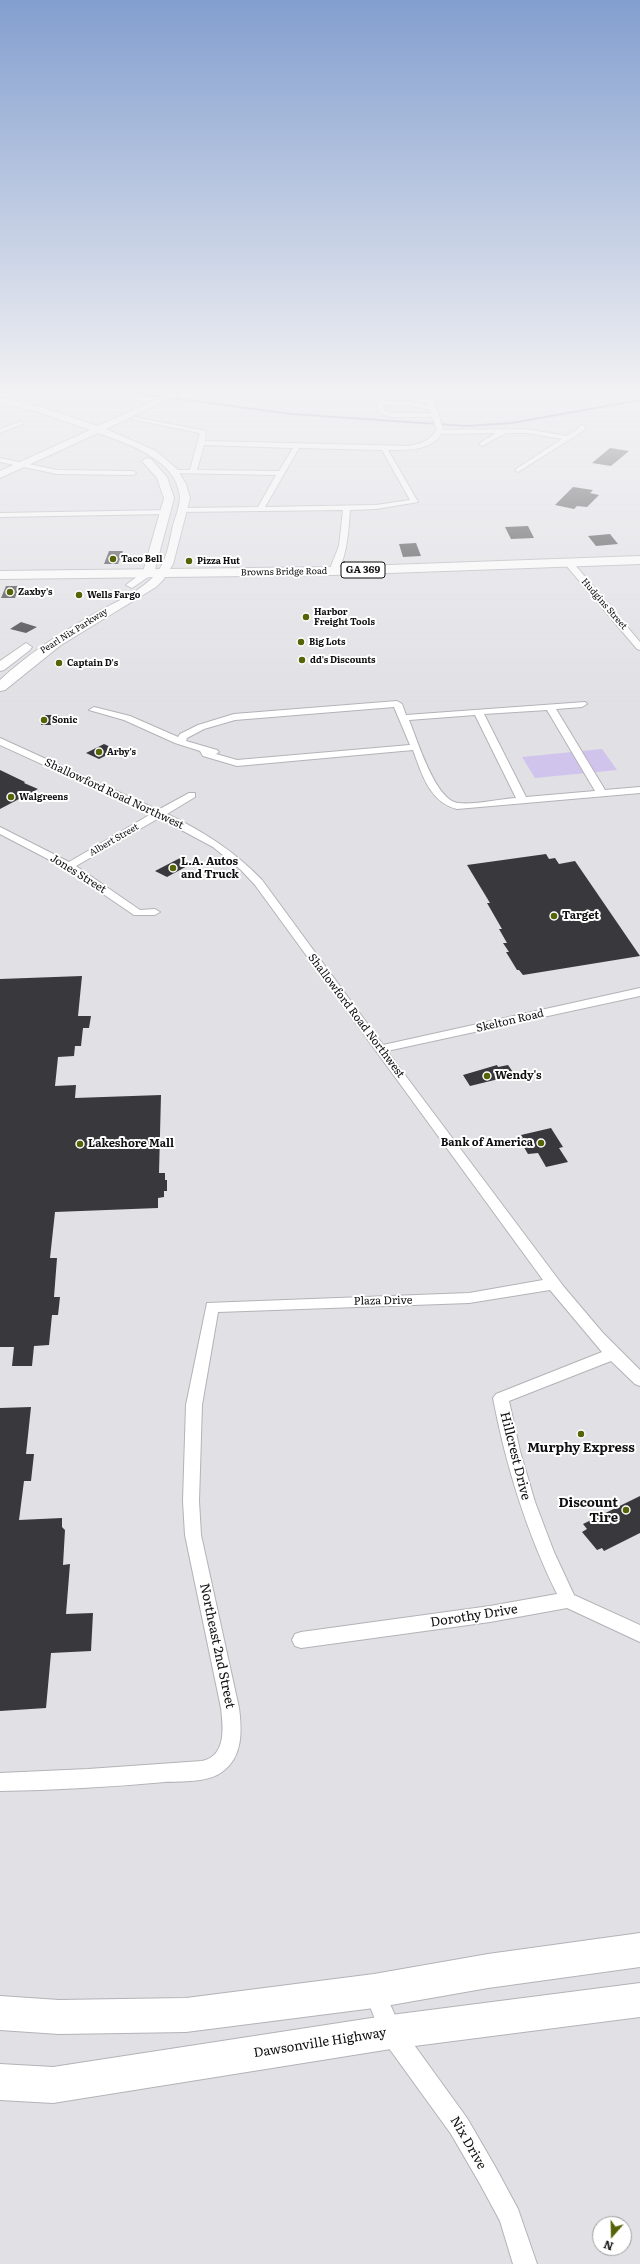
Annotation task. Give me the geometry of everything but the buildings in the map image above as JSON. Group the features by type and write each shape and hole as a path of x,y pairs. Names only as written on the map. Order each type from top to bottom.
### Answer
{"main road":[{"name":"Pearl Nix Parkway","path":"0,667 27,646 105,599 128,587 148,573 156,541 166,512 167,500"},
{"name":"Pearl Nix Parkway","path":"0,687 16,671 44,650 144,590 164,573 170,558 185,500"},
{"name":"Browns Bridge Road","path":"0,575 333,571 567,561 640,560"},
{"path":"105,574 122,579 128,587"},
{"path":"0,2013 59,2017 186,2015 374,1991 488,1971 640,1950"},
{"name":"Dawsonville Highway","path":"0,2082 53,2085 391,2032 640,2000"}],"street":[{"path":"260,509 265,500"},
{"path":"182,510 396,506 414,502 413,500"},
{"path":"333,571 344,546 347,506"},
{"path":"0,515 166,512"},
{"name":"Hudgins Street","path":"567,561 640,647"},
{"path":"180,740 190,739 196,733 208,730 211,725 234,717 397,704 438,797 447,805 457,806 523,801 640,790"},
{"path":"403,718 582,704"},
{"path":"550,707 602,794"},
{"path":"94,710 124,716 205,751 206,754 237,763 416,747"},
{"path":"478,712 523,801"},
{"name":"Shallowford Road Northwest","path":"0,741 207,839 230,854 247,870 263,889 330,983 381,1049 552,1284 612,1354 640,1380"},
{"name":"Albert Street","path":"69,866 192,795"},
{"name":"Jones Street","path":"0,830 69,866 138,913 155,912"},
{"name":"Skelton Road","path":"381,1049 640,992"},
{"name":"Plaza Drive","path":"212,1307 447,1299 527,1290 552,1284"},
{"name":"Northeast 2nd Street","path":"0,1782 130,1776 198,1770 214,1767 227,1753 234,1735 230,1708 193,1535 191,1501 194,1405 212,1307"},
{"name":"Hillcrest Drive","path":"568,1600 550,1565 532,1518 512,1451 501,1398 612,1354"},
{"path":"568,1600 640,1634"},
{"name":"Dorothy Drive","path":"301,1640 490,1614 568,1600"},
{"name":"Nix Drive","path":"374,1991 391,2032 459,2126 510,2217 525,2264"}],"shaded area":[{"path":"602,749 617,770 535,778 522,757"}],"place":[{"name":"Taco Bell","path":"113,559"},
{"name":"Pizza Hut","path":"189,561"},
{"name":"Zaxby's","path":"10,592"},
{"name":"Wells Fargo","path":"79,595"},
{"name":"Harbor Freight Tools","path":"306,617"},
{"name":"Big Lots","path":"301,642"},
{"name":"dd's Discounts","path":"302,660"},
{"name":"Captain D's","path":"59,663"},
{"name":"Sonic","path":"44,720"},
{"name":"Arby's","path":"99,752"},
{"name":"Walgreens","path":"11,797"},
{"name":"L.A. Autos and Truck","path":"173,868"},
{"name":"Target","path":"554,916"},
{"name":"Wendy's","path":"487,1076"},
{"name":"Bank of America","path":"541,1143"},
{"name":"Lakeshore Mall","path":"80,1144"},
{"name":"Murphy Express","path":"581,1434"},
{"name":"Discount Tire","path":"626,1510"}]}
